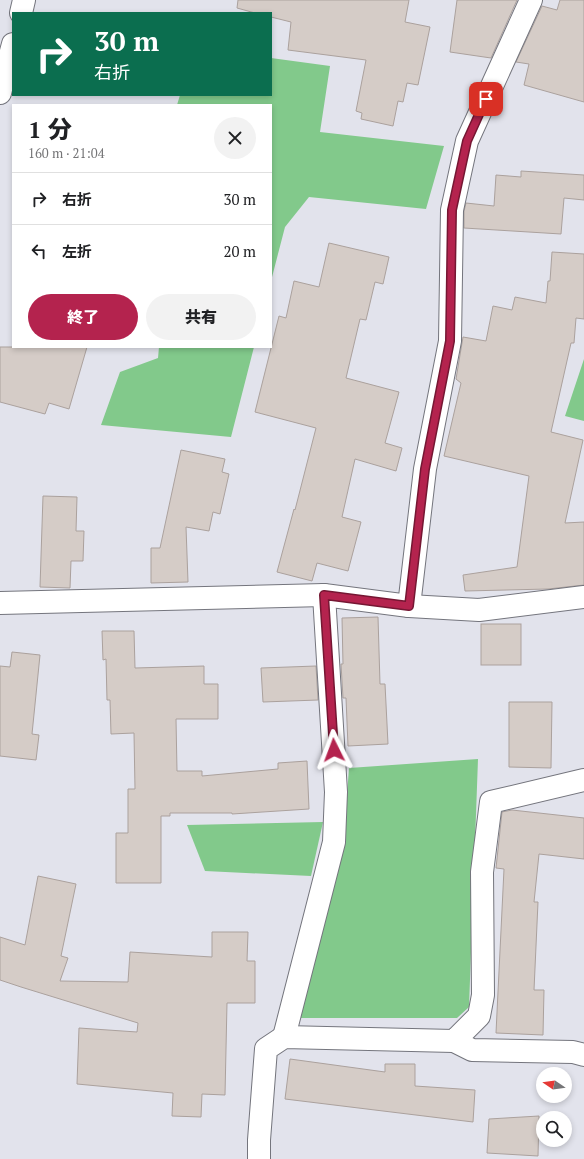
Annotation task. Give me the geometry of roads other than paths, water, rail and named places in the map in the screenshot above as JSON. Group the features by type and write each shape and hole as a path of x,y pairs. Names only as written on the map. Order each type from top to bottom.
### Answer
{"street":[{"path":"21,12 24,0"},
{"path":"409,606 425,469 450,341 452,210 467,141 531,0"},
{"path":"0,93 12,48"},
{"path":"284,1037 334,842 336,792 324,595"},
{"path":"0,602 324,595 409,606 480,610 584,597"},
{"path":"454,1041 479,1016 483,995 482,872 491,802 584,780"},
{"path":"259,1159 259,1140 266,1049 284,1037 454,1041 472,1050 573,1052 584,1054"}]}
